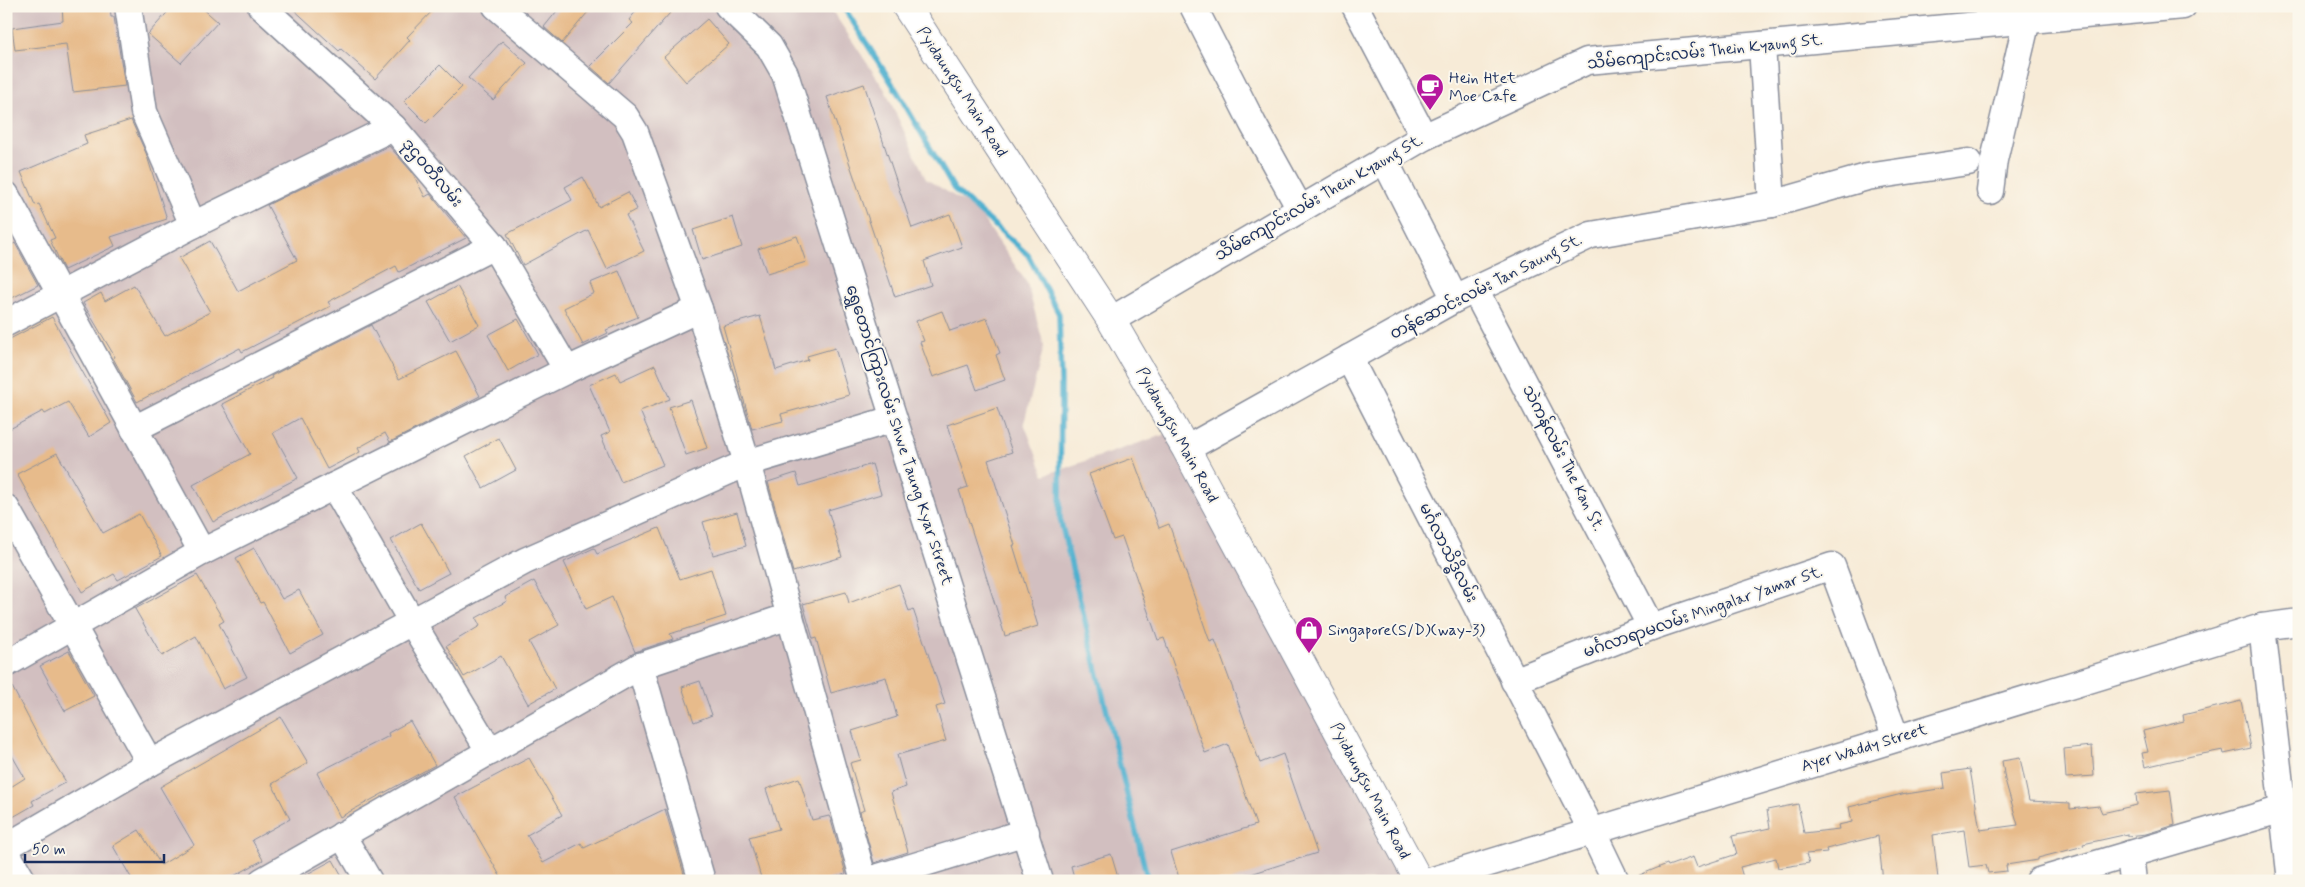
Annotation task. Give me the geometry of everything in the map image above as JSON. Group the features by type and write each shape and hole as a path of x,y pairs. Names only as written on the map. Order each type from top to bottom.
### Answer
{"main road":[{"name":"Pyidaungsu Main Road","path":"906,6 1111,320 1186,448 1419,881"}],"street":[{"path":"128,6 144,112 193,225"},
{"name":"ဒုဌဝတီလမ်း","path":"261,6 393,127 494,246 567,370"},
{"name":"ရွှေတောင်ကြားလမ်း Shwe Taung Kyar Street","path":"728,6 768,46 785,74 1040,881"},
{"path":"1193,6 1253,124 1300,208"},
{"path":"1355,6 1424,137"},
{"name":"သိမ်ကျောင်းလမ်း Thein Kyaung St.","path":"1111,320 1424,137 1587,61 2028,20 2072,11 2183,6"},
{"path":"506,10 625,116 635,132 698,309 747,463 865,881 1026,832"},
{"path":"1990,191 1994,160 2028,20"},
{"path":"1762,45 1772,204"},
{"path":"6,323 193,225 393,127"},
{"name":"သဲကန်လမ်း The Kan St.","path":"1384,159 1465,294 1651,627"},
{"name":"တန်ဆောင်းလမ်း Tan Saung St.","path":"1186,448 1465,294 1591,235 1772,204 1807,196 1867,176 1968,162"},
{"path":"6,195 202,552"},
{"path":"134,429 494,246"},
{"path":"6,664 202,552 567,370 698,309"},
{"name":"မင်္ဂလာသိဒ္ဓိလမ်း","path":"1349,358 1616,881"},
{"path":"6,847 150,763 525,561 747,463 894,419"},
{"path":"334,486 412,622 490,752"},
{"path":"6,508 150,763"},
{"name":"မင်္ဂလာရာမလမ်း Mingalar Yamar St.","path":"1514,681 1651,627 1832,566 1896,738"},
{"path":"262,881 640,666 790,616"},
{"name":"Ayer Waddy Street","path":"1430,881 2262,627 2299,622"},
{"path":"2262,627 2291,808 2291,881"},
{"path":"640,666 702,881"},
{"path":"2039,881 2291,808"},
{"path":"342,835 368,881"},
{"path":"6,852 23,881"},
{"path":"2130,854 2133,881"}],"shaded area":[{"path":"6,6 829,6 885,90 926,179 977,210 1027,283 1044,346 1024,423 1044,475 1175,431 1419,881 6,881"}],"building":[{"path":"62,6 110,6 111,17 114,17 125,86 73,92 66,44 15,50 12,28 63,21"},
{"path":"173,6 200,6 218,22 181,63 148,34"},
{"path":"290,6 437,6 407,37 410,40 375,79 341,49 339,51"},
{"path":"561,6 593,6 562,43 544,27"},
{"path":"640,6 676,6 609,83 590,66 633,23 629,20"},
{"path":"707,19 729,44 686,82 664,57"},
{"path":"502,41 527,63 493,100 468,78"},
{"path":"440,65 462,87 426,123 404,101"},
{"path":"864,84 912,228 950,214 962,247 924,261 931,285 895,297 827,97"},
{"path":"131,120 146,153 167,219 111,237 115,246 64,270 50,240 55,238 39,204 35,205 21,172 87,144 84,135"},
{"path":"389,146 412,172 425,197 430,194 466,238 399,272 396,266 328,302 331,306 242,352 240,348 137,402 113,358 115,357 83,303 101,293 105,301 134,285 165,336 210,312 179,258 210,241 238,291 297,260 267,205"},
{"path":"583,177 599,207 628,192 637,209 626,215 644,251 607,269 588,230 523,265 507,234 572,200 565,187"},
{"path":"733,217 742,247 702,260 693,230"},
{"path":"797,236 806,262 767,274 758,249"},
{"path":"15,243 38,285 6,301 6,248"},
{"path":"619,271 638,317 606,330 608,333 583,345 564,308 594,293 590,283"},
{"path":"457,286 479,325 450,341 428,302"},
{"path":"942,311 950,331 987,318 1000,353 996,355 1005,380 977,390 968,365 933,377 920,342 924,341 916,321"},
{"path":"760,316 776,370 808,360 807,356 835,348 849,395 781,414 783,421 752,429 723,326"},
{"path":"52,317 111,423 89,437 68,402 45,414 43,411 6,431 6,341"},
{"path":"518,319 538,354 508,371 488,335"},
{"path":"371,325 399,379 456,351 480,396 390,442 385,433 358,448 360,452 327,469 300,418 273,433 298,478 213,522 193,485 250,454 222,404 272,378 271,376"},
{"path":"655,365 670,399 640,411 663,465 621,482 601,436 610,432 589,385 616,373 620,381"},
{"path":"691,400 707,448 686,455 669,407"},
{"path":"997,408 1012,452 988,460 1038,626 1005,636 959,490 968,487 947,425"},
{"path":"499,438 516,470 483,488 466,456"},
{"path":"57,453 103,533 139,514 162,556 118,580 114,574 82,592 17,474"},
{"path":"1133,458 1159,528 1169,524 1210,642 1215,640 1260,763 1283,754 1317,853 1229,881 1180,881 1171,852 1256,825 1228,744 1205,753 1164,638 1158,640 1122,537 1113,540 1089,474"},
{"path":"872,464 881,494 828,510 842,557 793,572 768,482 796,473 800,486"},
{"path":"737,512 746,546 713,555 703,522"},
{"path":"421,523 449,573 419,589 391,540"},
{"path":"659,528 680,579 711,569 726,616 670,634 673,639 635,652 612,597 586,609 564,562 594,548 597,554"},
{"path":"254,548 282,599 299,590 323,635 290,653 263,602 260,603 236,558"},
{"path":"197,575 224,621 219,624 247,677 223,689 196,636 162,656 135,609"},
{"path":"534,581 559,625 529,642 555,689 528,704 501,656 464,677 446,646 480,626 476,618 507,601 505,597"},
{"path":"899,584 909,611 913,609 945,704 936,707 946,741 897,755 906,787 891,792 908,852 874,863 860,812 864,810 850,763 861,760 852,731 897,717 886,677 831,693 816,638 813,639 803,604 846,592 849,603"},
{"path":"69,651 94,696 65,711 40,666"},
{"path":"6,679 8,679 40,740 66,782 32,801 34,805 6,821 6,790 25,778 6,745"},
{"path":"700,681 712,715 694,722 682,687"},
{"path":"2241,701 2251,748 2224,754 2223,750 2145,767 2142,753 2148,752 2143,731 2184,721 2183,715"},
{"path":"281,717 308,763 272,784 290,819 252,840 263,860 225,881 133,881 113,846 139,830 161,865 194,845 160,787"},
{"path":"410,721 435,765 340,817 317,773 389,736 388,733"},
{"path":"2092,746 2094,776 2066,778 2064,749"},
{"path":"529,758 562,815 527,835 543,863 581,843 584,848 665,809 686,881 503,881 455,797"},
{"path":"2020,758 2029,801 2070,803 2070,809 2099,806 2102,813 2137,805 2136,794 2170,790 2175,825 2146,834 2128,836 2128,834 2083,844 2084,846 2038,858 2038,860 2006,865 2007,871 1988,873 1986,865 1969,867 1964,830 1933,835 1938,879 1923,881 1883,881 1878,836 1826,849 1827,852 1806,854 1809,863 1778,868 1776,858 1740,867 1744,881 1631,881 1630,879 1667,864 1668,866 1693,857 1697,867 1737,854 1732,836 1770,828 1767,810 1798,804 1804,833 1839,829 1838,825 1852,822 1849,807 1906,793 1945,788 1943,773 1970,769 1980,830 2018,825 2005,780 2002,761"},
{"path":"799,778 812,820 829,816 831,820 846,874 822,881 762,881 749,837 779,829 766,789"},
{"path":"1111,854 1119,881 1075,881 1071,866"},
{"path":"333,860 345,881 294,881"}],"waterway":[{"path":"843,6 898,93 954,189 1028,255 1059,314 1061,383 1060,518 1148,881"}],"place":[{"name":"Hein Htet Moe Cafe","path":"1430,111"},
{"name":"Singapore(S/D)(way-3)","path":"1309,654"}]}
